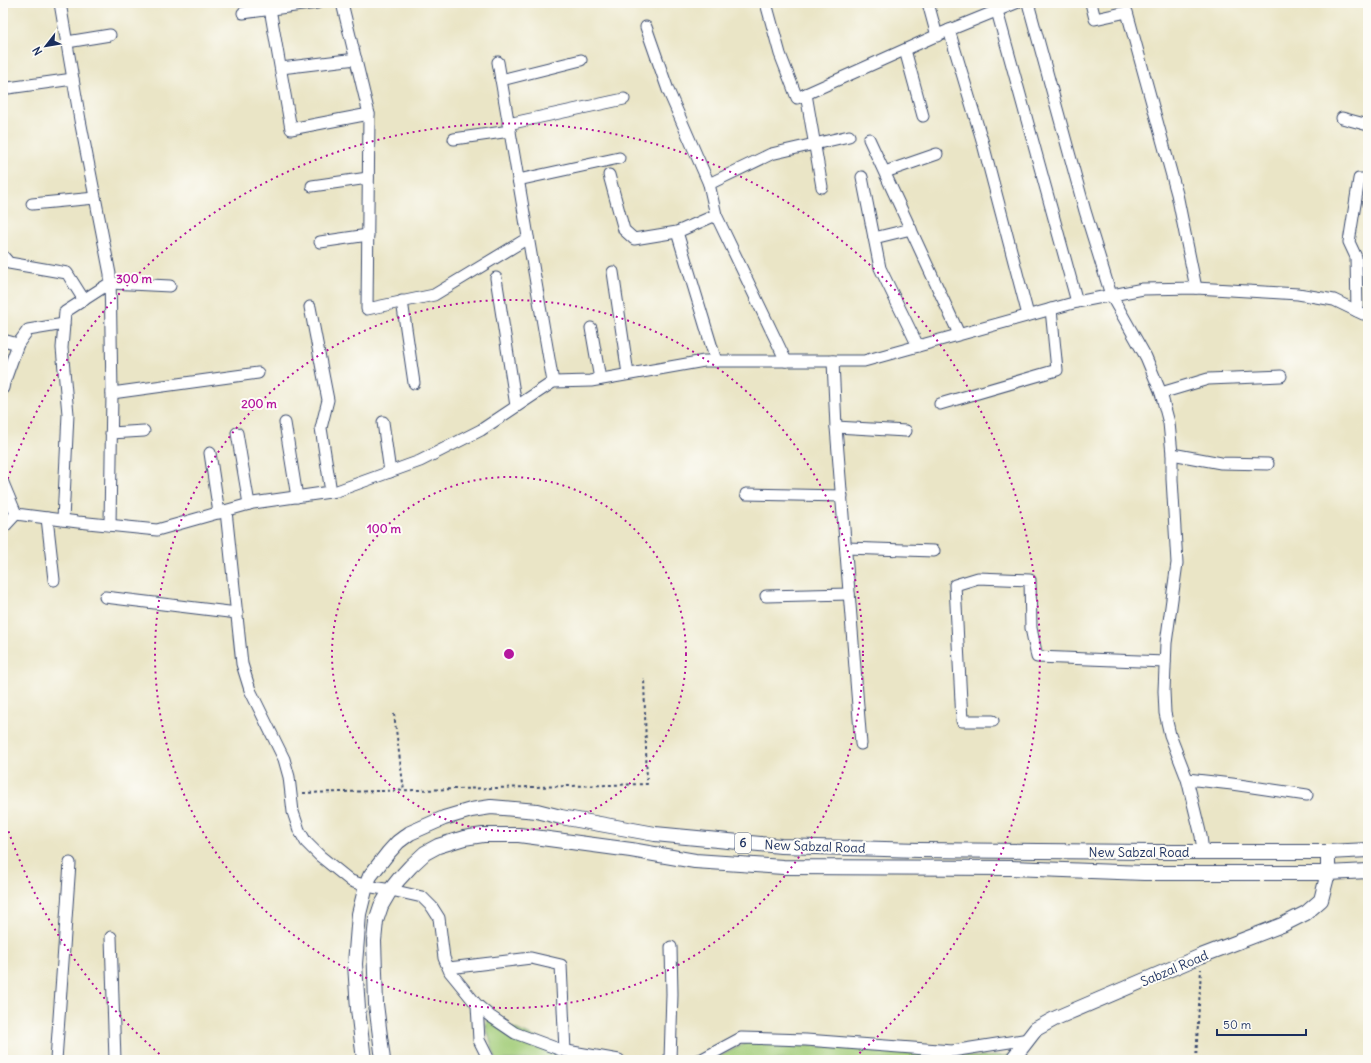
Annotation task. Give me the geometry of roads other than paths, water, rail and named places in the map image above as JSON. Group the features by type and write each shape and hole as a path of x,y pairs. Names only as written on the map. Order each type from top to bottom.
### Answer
{"main road":[{"name":"New Sabzal Road","path":"364,1060 358,1009 355,964 359,914 370,876 398,842 410,833 444,818 471,810 491,807 537,811 561,817 656,834 775,846 919,850 1328,852"},
{"name":"New Sabzal Road","path":"383,1060 376,1004 374,941 376,921 381,906 391,890 411,866 425,853 438,846 464,838 495,834 543,837 695,861 783,867 1011,868 1144,873 1328,873"},
{"path":"1328,852 1368,850"},
{"name":"Sabzal Road","path":"1012,1060 1036,1029 1056,1018 1201,956 1282,925 1306,913 1321,900 1328,873 1328,852"},
{"path":"1328,873 1368,871"}],"street":[{"path":"60,3 110,274 112,393 110,525"},
{"path":"243,12 270,6 317,3"},
{"path":"342,3 369,114 367,309 434,295 528,238"},
{"path":"766,3 780,54 797,98 949,30 1016,3"},
{"path":"928,3 937,36"},
{"path":"1028,3 1085,211 1111,296 1146,358 1161,393 1169,423 1177,537 1177,562 1166,643 1164,691 1165,714 1170,735 1187,780 1201,836 1203,852"},
{"path":"1091,3 1095,19 1127,12 1177,194 1196,288"},
{"path":"270,6 291,129 369,114"},
{"path":"997,11 1077,302"},
{"path":"646,27 668,90 709,184 716,215 786,361"},
{"path":"949,30 982,140 1028,315"},
{"path":"67,42 110,35"},
{"path":"905,50 923,116"},
{"path":"281,68 356,59"},
{"path":"501,80 581,60"},
{"path":"498,62 553,382"},
{"path":"8,88 73,79"},
{"path":"806,94 822,187"},
{"path":"454,139 624,99"},
{"path":"1342,118 1368,125"},
{"path":"709,184 771,154 849,136"},
{"path":"869,138 960,334"},
{"path":"885,172 937,154"},
{"path":"518,180 619,158"},
{"path":"609,175 624,230 634,239 676,232 716,215"},
{"path":"862,177 880,268 918,346"},
{"path":"312,186 368,178"},
{"path":"16,514 157,530 249,504 337,491 420,461 480,430 553,382 600,379 704,361 864,361 1077,302 1143,289 1196,288 1306,295 1334,300 1363,312 1356,257 1349,242 1359,179 1368,179"},
{"path":"32,204 95,198"},
{"path":"874,238 911,229"},
{"path":"676,232 716,361"},
{"path":"320,242 368,235"},
{"path":"3,256 9,263 67,273 84,300"},
{"path":"613,272 628,374"},
{"path":"496,278 516,406"},
{"path":"63,520 68,414 62,348 65,312 110,283 170,286"},
{"path":"402,302 414,383"},
{"path":"310,307 328,400 321,428 331,492"},
{"path":"940,404 1057,370 1051,309"},
{"path":"3,388 18,344 28,330 64,324"},
{"path":"591,328 600,379"},
{"path":"3,340 18,344"},
{"path":"833,361 836,427 861,744"},
{"path":"112,393 258,374"},
{"path":"1161,393 1208,378 1281,376"},
{"path":"383,422 390,472"},
{"path":"285,424 297,496"},
{"path":"836,427 906,431"},
{"path":"111,433 144,431"},
{"path":"237,433 249,504"},
{"path":"210,453 222,512 237,613 242,664 250,690 284,759 289,778 293,812 306,842 350,881 366,886 422,897 432,907 439,918 444,958 448,968 477,1005 490,1016 516,1033 565,1051 619,1060"},
{"path":"1172,454 1221,463 1268,464"},
{"path":"3,483 16,514"},
{"path":"746,494 842,496"},
{"path":"3,528 16,514"},
{"path":"46,518 54,580"},
{"path":"846,548 934,551"},
{"path":"993,721 962,721 956,585 978,578 1030,580 1031,628 1038,657 1165,662"},
{"path":"766,596 849,594"},
{"path":"105,597 237,613"},
{"path":"1187,780 1232,784 1307,795"},
{"path":"56,1060 70,863"},
{"path":"111,937 115,1060"},
{"path":"670,1060 672,994 671,947"},
{"path":"448,968 531,958 561,965 565,1051"},
{"path":"477,1005 479,1040 489,1060"},
{"path":"697,1060 702,1059 741,1038 806,1040 952,1050 1029,1038"}]}
